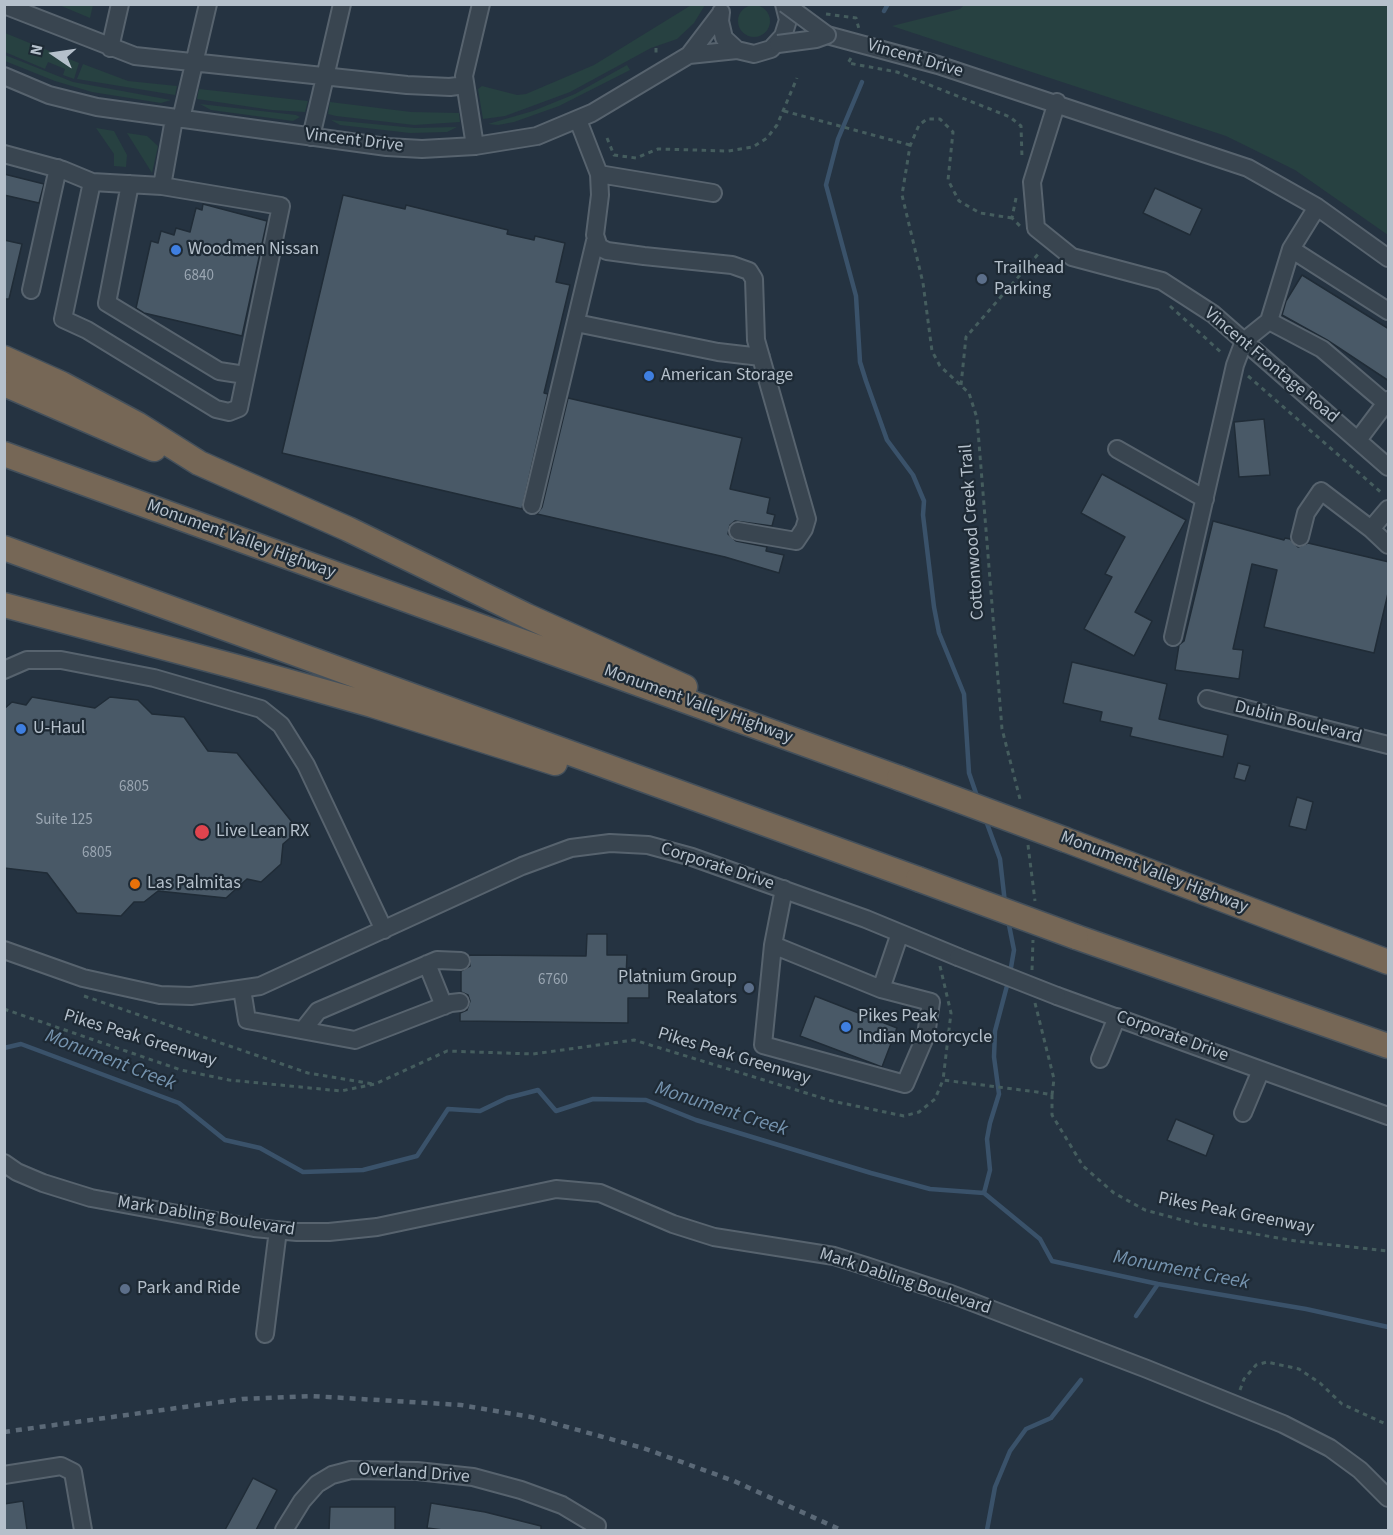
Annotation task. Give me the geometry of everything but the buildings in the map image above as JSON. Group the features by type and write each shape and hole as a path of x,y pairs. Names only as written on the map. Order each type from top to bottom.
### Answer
{"highway":[{"path":"4,358 62,384 128,419 199,463 348,529 527,616 656,672 769,731"},
{"path":"4,384 174,458 199,463"},
{"name":"Monument Valley Highway","path":"4,454 899,778 1389,962"},
{"path":"4,548 1076,937 1389,1046"},
{"path":"4,605 237,666 372,705 606,780 754,819"}],"street":[{"path":"110,48 120,4"},
{"path":"162,186 177,119 194,63 208,4"},
{"path":"311,137 342,4"},
{"path":"475,146 465,85 465,71 480,4"},
{"path":"778,44 787,28 784,4"},
{"name":"Vincent Drive","path":"784,4 826,35 890,50 1057,102 1248,168 1317,207 1389,258"},
{"path":"4,5 135,56 425,87 465,85"},
{"path":"723,7 721,30 730,45 737,50"},
{"name":"Vincent Drive","path":"4,76 64,99 97,107 177,119 404,148 475,146 537,136 578,120 689,55 723,7"},
{"name":"Vincent Drive","path":"689,55 737,50 745,53 763,53 778,44 816,39 826,35"},
{"name":"Vincent Frontage Road","path":"1057,102 1032,182 1036,228 1072,257 1162,281 1213,314 1389,467"},
{"path":"532,505 595,241 600,195 599,174 578,120"},
{"path":"4,154 58,168 92,182 162,186 281,206 239,408 229,412 216,409 87,330 63,320 92,182"},
{"path":"31,290 58,168"},
{"path":"599,174 713,193"},
{"path":"130,184 107,303 219,371 245,375"},
{"path":"1173,637 1235,365 1244,341 1269,321 1291,249 1317,207"},
{"path":"595,241 607,251 723,263 749,271 756,290 756,340 807,519 796,541 738,531"},
{"path":"1291,249 1389,311"},
{"path":"1269,321 1322,348 1388,402 1358,440"},
{"path":"576,323 718,352 761,357"},
{"path":"1117,449 1205,499"},
{"path":"1300,537 1306,513 1321,491 1388,545"},
{"path":"1371,529 1389,509"},
{"path":"4,670 27,660 61,660 154,678 261,709 281,725 306,765 384,930"},
{"name":"Dublin Boulevard","path":"1207,699 1389,745"},
{"name":"Corporate Drive","path":"4,950 83,978 160,995 191,996 242,989 260,986 522,866 571,848 610,843 648,845 784,890 900,933 1057,996 1389,1116"},
{"path":"773,945 881,989 931,1002 926,1035 905,1084 763,1045 773,945 784,890"},
{"path":"881,989 900,933"},
{"path":"303,1030 318,1011 437,960 461,961"},
{"path":"242,989 247,1020 355,1040 452,1004 427,964"},
{"path":"1100,1059 1117,1017"},
{"path":"1243,1113 1260,1070"},
{"name":"Mark Dabling Boulevard","path":"11,1167 91,1198 278,1230 330,1232 377,1227 556,1189 600,1193 692,1231 714,1237 834,1256 951,1294 1283,1424 1330,1448 1360,1470 1389,1498"},
{"path":"265,1334 278,1230"},
{"path":"4,1475 61,1466 73,1472 83,1530"},
{"name":"Overland Drive","path":"284,1530 302,1501 317,1484 332,1475 351,1470 417,1471 473,1477 562,1505 596,1528"}],"path":[{"path":"818,12 856,18"},
{"path":"848,63 897,72 1010,117 1021,126 1022,160"},
{"path":"607,138 614,155 636,158 658,149 745,149 767,138 784,111 797,78"},
{"path":"784,111 910,146"},
{"name":"Cottonwood Creek Trail","path":"1012,218 975,211 955,196 948,180 954,137 948,124 935,118 923,121 915,129 910,146 902,195 923,283 930,342 937,361 972,399 978,418 1002,729 1022,807"},
{"path":"1017,192 1012,218 1021,230"},
{"path":"1036,246 1046,255"},
{"path":"961,385 966,337 1041,250"},
{"path":"1167,303 1389,500"},
{"path":"1027,839 1035,883 1035,905"},
{"path":"1032,972 1033,939"},
{"path":"1034,994 1037,1018 1054,1079 1052,1095"},
{"path":"82,995 308,1073 375,1084"},
{"name":"Pikes Peak Greenway","path":"4,1010 181,1070 229,1080 341,1091 375,1084 447,1051 533,1054 634,1040 832,1101 904,1116 919,1112 934,1099 943,1080 1037,1092 1052,1095 1052,1115 1077,1159 1114,1193 1145,1210 1197,1224 1286,1239 1389,1251"},
{"path":"1234,1404 1244,1379 1256,1365 1267,1362 1299,1369 1320,1383 1342,1404 1389,1425"}],"green space":[{"path":"693,4 705,5 694,23 677,39 651,48 570,92 505,116 483,119 478,89 482,86 517,95 526,94 594,65"},
{"path":"59,5 93,5 90,18"},
{"path":"754,5 765,10 770,21 765,32 754,37 743,32 738,21 743,10"},
{"path":"964,5 1388,5 1388,235 1295,170 1226,136 892,26 960,9"},
{"path":"5,33 79,63 74,79 63,75 65,69 48,62 45,69 5,52"},
{"path":"5,55 73,82 171,100 161,103 92,92 55,81 5,61"},
{"path":"83,64 128,81 177,86 175,95 77,79"},
{"path":"627,65 630,70 559,106 514,122 488,124 533,111 575,94"},
{"path":"199,89 308,101 305,112 272,110 197,99"},
{"path":"330,102 411,112 459,113 460,122 414,125 336,116 328,114"},
{"path":"200,104 300,117 293,121 211,110"},
{"path":"331,120 415,128 457,127 447,132 410,133 340,125"},
{"path":"96,128 114,131 127,155 126,167 114,166 114,154"},
{"path":"127,133 147,136 158,146 152,173"}],"waterway":[{"path":"884,11 888,4"},
{"path":"862,82 838,139 826,185 856,296 860,362 887,440 913,475 924,501 923,515 934,607 939,633 964,694 969,773 978,799"},
{"path":"985,818 1000,859 1005,903"},
{"path":"1008,920 1014,950 1010,973"},
{"path":"984,1193 990,1170 987,1139 999,1094 994,1057 995,1031 1008,982"},
{"name":"Monument Creek","path":"4,1048 21,1044 179,1103 225,1140 260,1148 303,1172 363,1170 417,1156 448,1109 480,1111 507,1098 538,1090 556,1111 593,1099 646,1100 696,1120 871,1173 930,1189 984,1193 1040,1239 1052,1261 1158,1284 1306,1309 1388,1327"},
{"path":"1136,1316 1158,1284"},
{"path":"987,1530 995,1487 1010,1451 1026,1429 1051,1418 1081,1380"}],"railway":[{"path":"4,1432 242,1399 311,1396 461,1405 531,1417 643,1448 734,1481 841,1530"}],"place":[{"name":"Woodmen Nissan","path":"176,250"},
{"name":"Trailhead Parking","path":"982,279"},
{"name":"American Storage","path":"649,376"},
{"name":"U-Haul","path":"21,729"},
{"name":"Live Lean RX","path":"202,832"},
{"name":"Las Palmitas","path":"135,884"},
{"name":"Platnium Group Realators","path":"749,988"},
{"name":"Pikes Peak Indian Motorcycle","path":"846,1027"},
{"name":"Park and Ride","path":"125,1289"}]}
